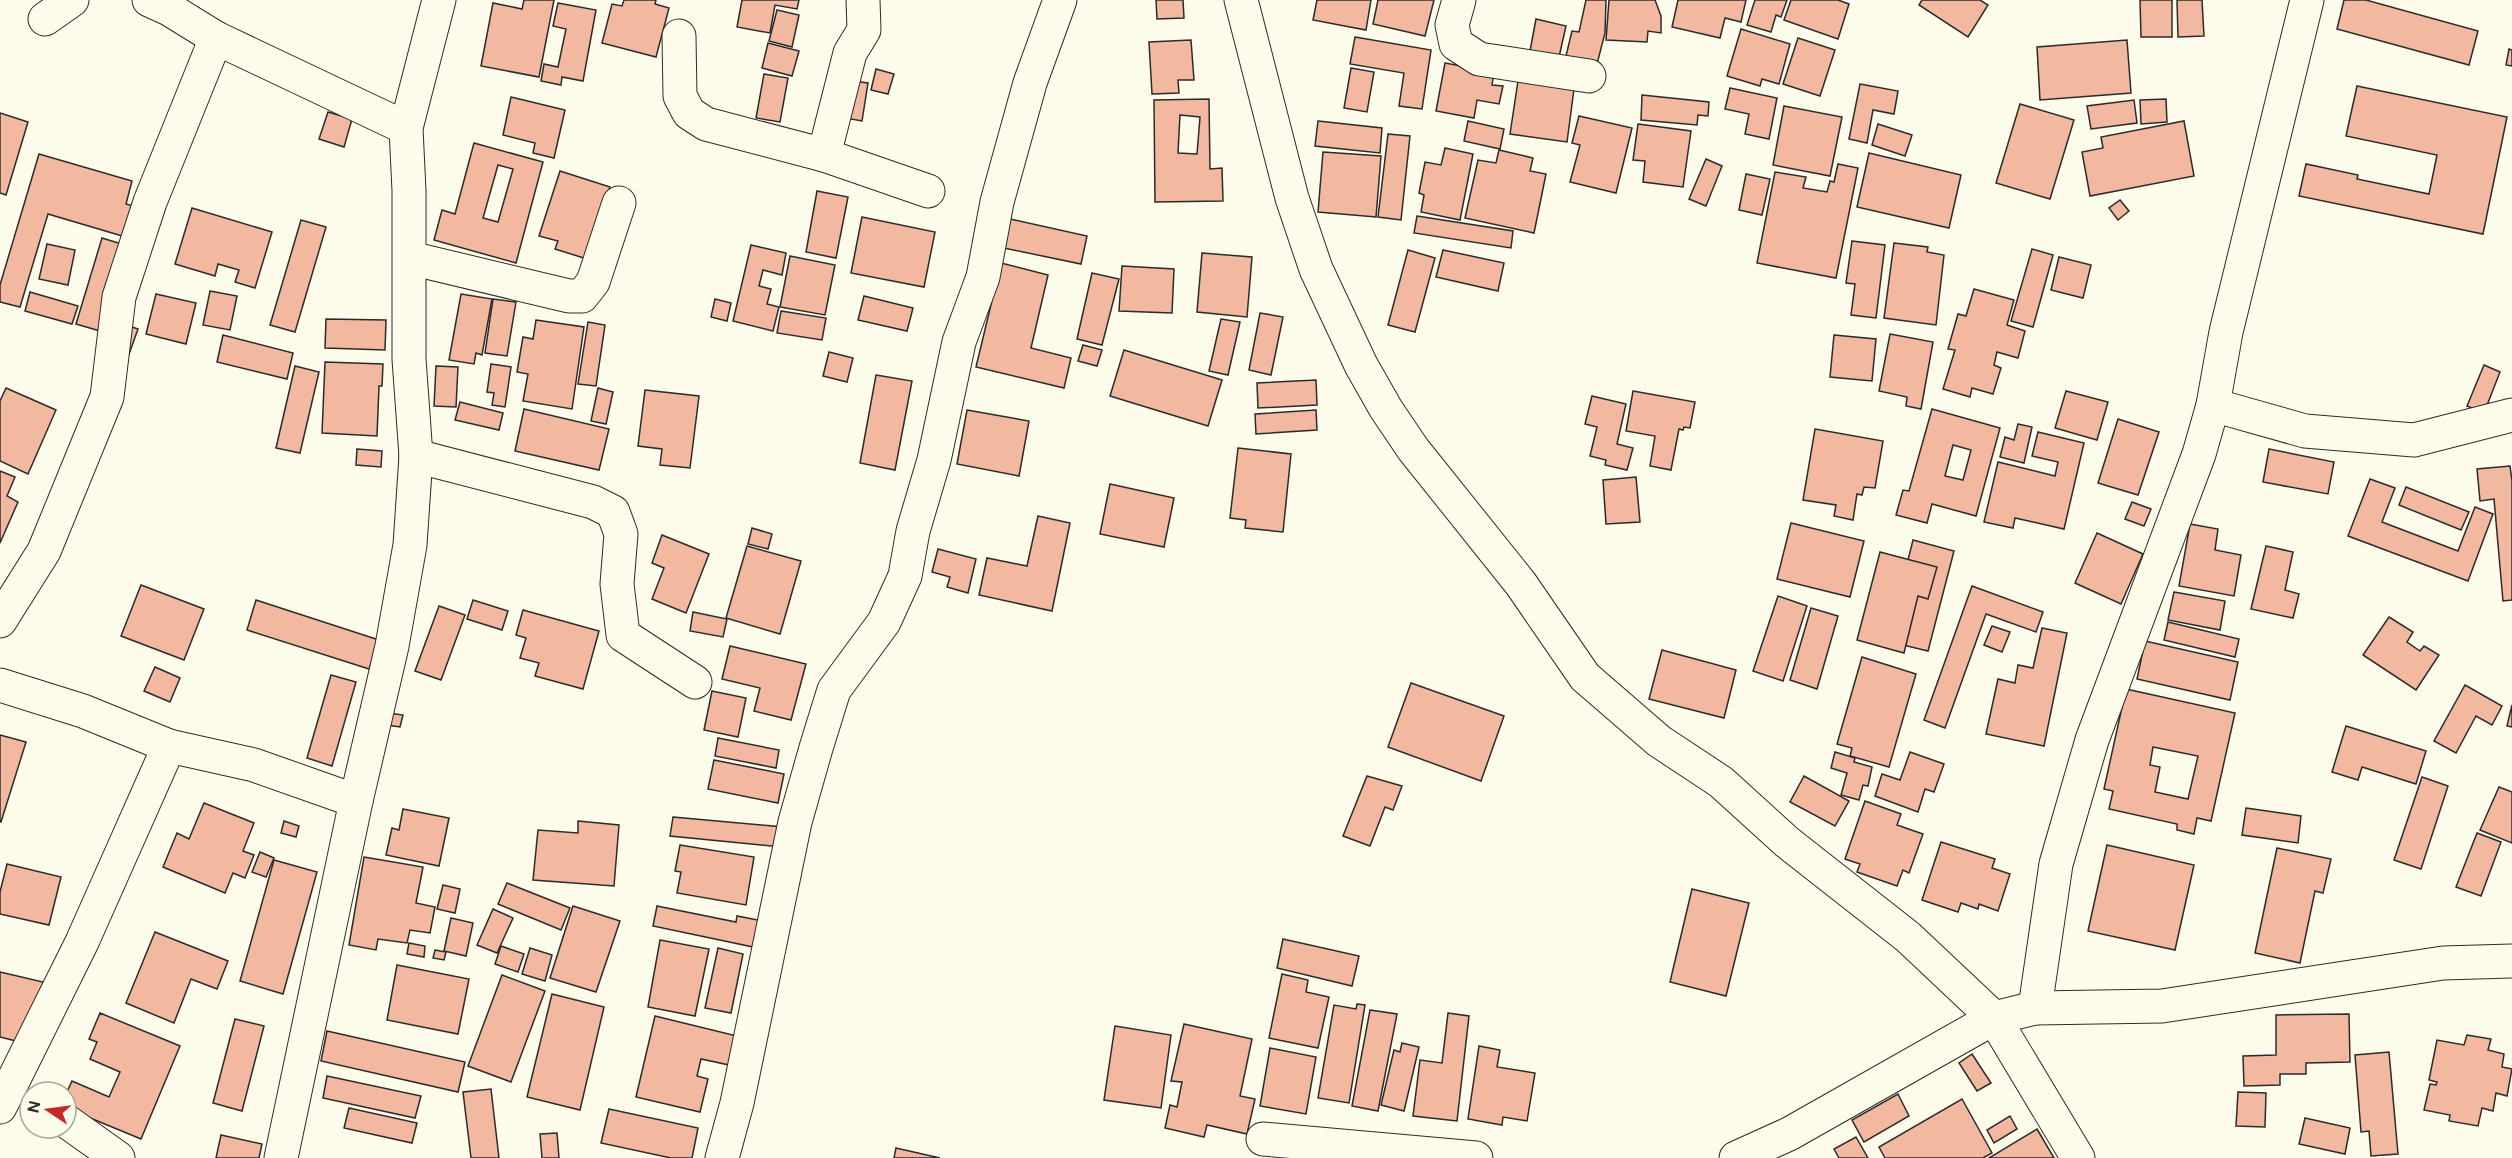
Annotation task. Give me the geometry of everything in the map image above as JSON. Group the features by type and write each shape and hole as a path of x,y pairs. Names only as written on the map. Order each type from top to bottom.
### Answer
{"street":[{"path":"45,19 72,0"},
{"path":"149,0 169,9 216,38 406,129"},
{"path":"281,1158 356,801 392,646 410,545 416,456 409,359 410,258 406,129 439,0"},
{"path":"824,155 850,53 864,30 863,0"},
{"path":"722,1158 737,1102 795,822 816,748 834,690 884,622 905,576 913,531 934,460 959,342 983,277 997,202 1030,83 1060,0"},
{"path":"1241,0 1292,198 1316,269 1361,365 1413,450 1521,584 1585,677 1659,741 1720,783 1787,842 1908,937 1994,1018 2078,1158"},
{"path":"1459,0 1452,25 1456,44 1479,59 1589,76"},
{"path":"2035,1008 2056,864 2092,740 2199,454 2213,405 2226,332 2307,0"},
{"path":"679,36 680,96 689,113 706,124 824,155 928,191"},
{"path":"0,621 44,552 107,397 119,297 150,202 216,38"},
{"path":"410,258 569,296 582,296 593,282 619,203"},
{"path":"2213,405 2304,431 2414,440 2512,415"},
{"path":"416,456 593,502 613,512 621,534 617,584 623,635 695,682"},
{"path":"0,685 83,711 169,746 254,765 356,801"},
{"path":"14,1095 169,746"},
{"path":"1736,1158 1787,1146 1994,1018 2035,1008 2162,1006 2443,963 2512,961"},
{"path":"78,1130 118,1158"},
{"path":"1263,1139 1476,1158"}],"building":[{"path":"524,0 554,0 539,77 481,66 493,3 522,9"},
{"path":"624,0 656,0 655,4 669,8 656,57 602,43 612,4 622,6"},
{"path":"742,0 799,0 797,9 775,5 770,33 737,27"},
{"path":"1156,0 1183,0 1184,18 1157,19"},
{"path":"1317,0 1371,0 1366,30 1313,20"},
{"path":"1378,0 1434,0 1425,36 1373,24"},
{"path":"1586,0 1606,0 1605,33 1597,64 1566,56 1572,31 1579,32"},
{"path":"1609,0 1655,0 1661,16 1661,33 1648,31 1647,42 1606,40"},
{"path":"1678,0 1746,0 1741,22 1725,18 1720,38 1672,27"},
{"path":"1755,0 1787,0 1781,17 1776,15 1771,32 1747,25"},
{"path":"1791,0 1838,0 1849,4 1838,39 1784,20"},
{"path":"1922,0 1980,0 1988,5 1968,37 1919,5"},
{"path":"2140,0 2172,0 2172,37 2141,37"},
{"path":"2177,0 2202,0 2204,36 2178,37"},
{"path":"2344,0 2366,0 2478,31 2469,65 2337,29"},
{"path":"558,3 596,10 583,81 562,77 561,85 541,81 544,64 558,67 566,29 553,26"},
{"path":"777,10 799,15 792,47 769,41"},
{"path":"1536,19 1566,26 1559,57 1530,51"},
{"path":"1741,29 1790,44 1779,84 1762,79 1760,86 1727,76"},
{"path":"1355,37 1431,50 1422,109 1399,106 1404,73 1350,64"},
{"path":"1798,38 1835,50 1820,96 1783,84"},
{"path":"1191,40 1194,80 1178,80 1179,93 1152,94 1149,42"},
{"path":"2127,40 2131,93 2040,100 2037,47"},
{"path":"768,43 799,51 792,76 762,68"},
{"path":"2509,49 2512,50 2512,66 2506,65"},
{"path":"1445,63 1494,72 1492,85 1503,86 1499,104 1477,100 1474,118 1436,111"},
{"path":"1351,68 1374,72 1367,112 1344,108"},
{"path":"876,69 894,74 888,94 871,90"},
{"path":"764,74 788,78 780,122 756,118"},
{"path":"845,80 868,83 862,121 839,117"},
{"path":"1518,81 1574,89 1567,142 1510,134"},
{"path":"1860,84 1898,91 1894,114 1873,110 1867,143 1849,139"},
{"path":"2357,86 2507,117 2483,234 2299,196 2306,164 2358,175 2357,179 2429,194 2437,155 2346,136"},
{"path":"1730,88 1777,98 1769,139 1745,134 1749,114 1725,109"},
{"path":"1642,95 1709,102 1708,116 1698,115 1697,125 1641,120"},
{"path":"511,97 565,110 554,158 533,153 535,143 503,135"},
{"path":"1209,99 1210,169 1222,168 1223,201 1155,202 1154,100","holes":["1180,115 1200,117 1197,154 1178,153"]},
{"path":"2166,99 2167,122 2141,124 2140,100"},
{"path":"2134,100 2137,123 2091,129 2087,106"},
{"path":"2020,104 2074,120 2050,199 1996,183"},
{"path":"1784,106 1842,117 1830,176 1773,165"},
{"path":"328,112 352,119 344,147 319,139"},
{"path":"0,113 28,122 6,195 0,193"},
{"path":"1579,116 1632,128 1616,193 1570,182 1580,145 1572,143"},
{"path":"1318,121 1382,128 1380,153 1315,146"},
{"path":"1468,121 1504,129 1500,149 1464,141"},
{"path":"2184,121 2194,176 2090,196 2082,152 2103,148 2101,137"},
{"path":"1638,124 1691,131 1683,187 1643,182 1645,161 1633,160"},
{"path":"1878,124 1912,135 1905,156 1872,145"},
{"path":"1388,134 1410,136 1401,220 1378,217"},
{"path":"474,143 543,162 516,263 434,240 442,210 455,214","holes":["498,165 513,169 498,222 483,218"]},
{"path":"1445,148 1473,154 1460,220 1421,212 1424,195 1419,193 1425,162 1441,165"},
{"path":"1499,150 1533,158 1530,171 1546,174 1534,233 1465,218 1478,160 1496,163"},
{"path":"1323,152 1381,156 1376,217 1318,212"},
{"path":"1869,153 1961,175 1949,228 1857,207"},
{"path":"39,154 132,181 126,204 137,207 129,238 48,214 20,307 0,302 0,285"},
{"path":"1706,159 1722,166 1706,206 1689,199"},
{"path":"1838,164 1858,168 1836,278 1757,263 1775,172 1806,177 1803,188 1827,192 1830,181 1834,182"},
{"path":"560,171 610,187 587,259 555,249 558,241 539,236"},
{"path":"1746,174 1770,179 1762,215 1739,210"},
{"path":"817,191 848,197 836,258 806,252"},
{"path":"2120,200 2129,211 2118,220 2109,208"},
{"path":"192,208 272,232 255,288 235,282 239,270 218,264 215,276 175,264"},
{"path":"1417,216 1513,231 1511,248 1414,233"},
{"path":"862,217 935,232 924,287 851,273"},
{"path":"1010,219 1087,236 1081,264 1004,248"},
{"path":"301,220 326,227 295,332 270,325"},
{"path":"102,238 125,245 100,331 76,324"},
{"path":"1852,241 1885,245 1876,318 1851,315 1855,284 1846,283"},
{"path":"1894,243 1928,247 1927,252 1944,255 1936,325 1884,318"},
{"path":"47,244 75,250 68,285 39,279"},
{"path":"751,245 786,253 782,275 763,270 759,286 771,289 767,304 779,307 773,331 733,321"},
{"path":"2032,249 2053,255 2033,327 2011,321"},
{"path":"1408,250 1435,258 1415,332 1388,325"},
{"path":"1443,250 1504,263 1498,291 1436,277"},
{"path":"1202,253 1252,257 1247,317 1197,312"},
{"path":"790,256 835,265 825,315 780,307"},
{"path":"2059,257 2091,265 2083,298 2051,290"},
{"path":"1001,263 1048,275 1031,348 1071,358 1064,388 976,367"},
{"path":"1122,266 1174,269 1172,313 1119,311"},
{"path":"1092,273 1119,279 1102,345 1077,339"},
{"path":"1974,289 2014,300 2007,325 2025,331 2018,358 1997,352 1994,365 2001,368 1993,394 1972,388 1970,397 1943,389 1955,350 1948,349 1958,314 1966,316"},
{"path":"210,291 237,296 230,330 203,325"},
{"path":"30,292 78,306 72,324 25,311"},
{"path":"156,294 196,303 186,344 146,334"},
{"path":"461,294 492,299 482,355 476,353 474,364 449,360"},
{"path":"864,296 913,308 907,331 858,320"},
{"path":"493,299 516,302 507,356 485,353"},
{"path":"715,299 731,303 727,321 711,317"},
{"path":"781,311 826,318 822,340 777,333"},
{"path":"1260,313 1283,317 1271,375 1249,370"},
{"path":"326,319 386,320 385,350 325,348"},
{"path":"1221,319 1240,322 1228,375 1209,371"},
{"path":"536,320 584,327 572,409 523,401 528,374 517,372 523,337 533,339"},
{"path":"588,322 605,325 596,386 578,384"},
{"path":"129,326 138,329 128,357"},
{"path":"1890,334 1933,342 1921,409 1906,406 1907,397 1879,391"},
{"path":"223,335 293,353 287,379 217,362"},
{"path":"1834,335 1876,339 1872,381 1830,377"},
{"path":"1083,345 1102,350 1097,366 1078,361"},
{"path":"1124,350 1222,380 1208,426 1110,396"},
{"path":"829,352 853,358 847,382 823,376"},
{"path":"325,362 383,364 382,386 379,386 377,436 322,433"},
{"path":"491,364 511,367 505,407 492,405 494,393 487,392"},
{"path":"2484,365 2500,372 2484,413 2467,406"},
{"path":"295,366 319,372 300,453 276,448"},
{"path":"436,366 458,367 456,407 434,406"},
{"path":"876,375 912,381 895,470 860,463"},
{"path":"1316,380 1317,405 1258,408 1257,383"},
{"path":"6,388 56,410 28,474 0,461 0,401"},
{"path":"598,388 613,392 606,424 591,421"},
{"path":"645,390 699,396 690,468 660,465 662,449 638,446"},
{"path":"1633,391 1695,402 1690,428 1679,429 1671,470 1650,466 1655,436 1626,431"},
{"path":"2066,391 2108,402 2097,440 2055,428"},
{"path":"1592,396 1626,404 1617,444 1633,448 1627,470 1605,465 1606,460 1590,456 1597,427 1585,424"},
{"path":"460,402 503,413 499,430 455,420"},
{"path":"524,409 609,429 599,470 515,451"},
{"path":"1932,409 2000,428 1976,516 1932,504 1927,523 1896,515 1903,490 1909,491","holes":["1953,445 1971,450 1963,480 1945,476"]},
{"path":"967,410 1029,421 1019,476 957,464"},
{"path":"1316,410 1317,430 1256,434 1255,414"},
{"path":"2118,419 2159,432 2138,495 2098,483"},
{"path":"2018,424 2032,427 2024,463 2000,457 2005,437 2014,440"},
{"path":"1815,429 1883,441 1875,488 1864,487 1862,495 1857,494 1853,520 1834,516 1836,505 1803,500"},
{"path":"2038,432 2084,443 2064,529 2015,518 2013,528 1984,522 1998,462 2055,476 2058,462 2032,456"},
{"path":"1238,448 1291,454 1283,532 1245,528 1246,520 1230,518"},
{"path":"357,449 382,451 381,467 356,465"},
{"path":"2269,449 2334,462 2328,494 2263,482"},
{"path":"2510,466 2512,600 2503,601 2494,499 2480,501 2477,469"},
{"path":"0,471 15,477 7,496 18,502 0,543"},
{"path":"1636,477 1640,522 1606,524 1603,480"},
{"path":"2370,479 2395,488 2382,522 2458,551 2475,507 2493,514 2468,581 2348,536"},
{"path":"1110,484 1174,498 1164,547 1100,534"},
{"path":"2406,487 2469,512 2461,530 2399,505"},
{"path":"2132,502 2151,509 2144,526 2125,519"},
{"path":"1038,516 1070,523 1052,611 979,595 987,558 1027,566"},
{"path":"1791,523 1864,541 1850,597 1777,579"},
{"path":"2190,524 2218,529 2215,550 2241,555 2234,596 2179,586"},
{"path":"752,528 772,534 768,549 748,544"},
{"path":"2097,533 2143,554 2121,604 2075,583"},
{"path":"662,535 709,554 686,613 652,599 664,568 652,563"},
{"path":"1913,540 1954,551 1928,651 1903,645 1920,581 1904,576"},
{"path":"747,546 801,561 780,634 726,618"},
{"path":"2266,546 2293,552 2285,590 2299,594 2293,618 2251,609"},
{"path":"938,549 976,559 968,593 947,587 950,577 932,572"},
{"path":"1880,552 1937,567 1928,599 1918,596 1904,653 1857,640"},
{"path":"141,585 204,609 184,660 121,636"},
{"path":"1972,586 2043,612 2036,632 1986,614 1945,728 1924,720"},
{"path":"2174,592 2225,601 2220,630 2168,620"},
{"path":"1778,596 1807,606 1783,681 1753,671"},
{"path":"256,600 379,640 369,669 247,630"},
{"path":"473,600 508,611 502,630 467,619"},
{"path":"439,606 465,615 441,680 415,671"},
{"path":"1811,608 1838,616 1817,689 1790,680"},
{"path":"523,610 599,631 583,689 535,676 539,663 520,658 526,638 516,635"},
{"path":"693,612 727,619 723,637 690,631"},
{"path":"2389,617 2413,632 2407,642 2420,651 2424,646 2439,655 2416,690 2363,655"},
{"path":"2168,622 2239,639 2235,657 2164,640"},
{"path":"1992,626 2010,632 2002,652 1984,645"},
{"path":"2042,628 2067,633 2044,746 1986,734 1998,679 2015,683 2018,665 2033,668"},
{"path":"2145,641 2238,662 2230,700 2137,679"},
{"path":"730,646 806,664 791,720 754,711 760,688 722,679"},
{"path":"1662,650 1736,670 1724,718 1649,699"},
{"path":"1862,657 1916,674 1889,767 1850,756 1852,748 1837,744"},
{"path":"155,667 180,678 170,702 144,691"},
{"path":"331,675 356,682 332,766 307,758"},
{"path":"1411,683 1504,716 1481,781 1388,747"},
{"path":"2465,685 2502,706 2492,725 2476,716 2456,753 2434,741"},
{"path":"2126,689 2235,713 2211,821 2197,818 2194,834 2177,830 2177,824 2109,809 2113,791 2104,789","holes":["2153,747 2198,756 2188,799 2155,792 2160,767 2150,765"]},
{"path":"712,691 746,698 738,737 704,730"},
{"path":"2512,705 2512,727 2507,726"},
{"path":"389,713 403,715 400,727 387,725"},
{"path":"2346,726 2426,751 2416,784 2362,767 2358,780 2332,772"},
{"path":"0,735 26,742 1,822 0,822"},
{"path":"718,738 779,750 776,768 715,756"},
{"path":"1835,752 1855,758 1854,762 1872,767 1868,786 1863,785 1859,800 1841,795 1847,773 1831,768"},
{"path":"1910,752 1944,764 1934,792 1925,789 1918,812 1875,796 1882,774 1900,780"},
{"path":"714,760 784,774 778,803 708,789"},
{"path":"1367,776 1402,786 1393,810 1385,807 1370,846 1343,836"},
{"path":"1804,776 1849,801 1835,826 1790,802"},
{"path":"2422,777 2448,786 2421,869 2394,860"},
{"path":"2499,787 2512,792 2512,843 2480,830"},
{"path":"1865,801 1901,814 1897,825 1923,834 1909,873 1903,870 1897,886 1857,872 1860,864 1845,859"},
{"path":"204,803 254,823 243,851 254,855 245,878 233,873 225,893 163,867 177,833 189,839"},
{"path":"2246,808 2301,816 2298,843 2242,835"},
{"path":"403,809 449,818 439,866 386,855 392,828 399,830"},
{"path":"673,817 783,827 781,847 670,836"},
{"path":"284,821 299,826 296,837 281,833"},
{"path":"578,821 619,825 614,886 533,880 538,830 578,833"},
{"path":"2477,833 2501,842 2481,896 2456,887"},
{"path":"1941,842 1995,859 1992,868 2010,874 1998,911 1979,904 1978,909 1961,903 1958,912 1922,900"},
{"path":"680,845 754,857 746,905 677,893 681,872 675,871"},
{"path":"2107,845 2194,865 2175,950 2088,931"},
{"path":"2277,848 2331,859 2323,893 2315,891 2300,963 2255,953"},
{"path":"260,852 274,858 266,877 252,872"},
{"path":"364,857 423,867 416,903 435,907 430,933 410,930 407,943 378,939 376,950 349,945"},
{"path":"274,860 317,872 283,994 240,981"},
{"path":"7,864 61,877 49,925 0,914 0,892"},
{"path":"507,883 570,908 561,930 498,904"},
{"path":"443,885 460,889 455,913 437,909"},
{"path":"1692,889 1749,903 1726,996 1670,982"},
{"path":"573,906 620,921 596,992 550,978"},
{"path":"657,906 736,922 737,916 763,921 758,948 653,926"},
{"path":"493,909 513,918 497,953 477,945"},
{"path":"451,918 473,923 466,956 444,951"},
{"path":"155,932 228,961 217,989 191,979 174,1023 126,1003"},
{"path":"1283,939 1359,956 1352,986 1277,968"},
{"path":"660,940 709,949 695,1016 648,1007"},
{"path":"409,943 425,946 424,957 407,954"},
{"path":"501,946 524,954 518,972 495,964"},
{"path":"530,948 552,955 545,981 522,974"},
{"path":"718,948 743,954 731,1013 705,1008"},
{"path":"435,950 446,952 444,960 433,958"},
{"path":"397,965 469,979 458,1034 387,1020"},
{"path":"0,972 43,982 28,1044 0,1037"},
{"path":"1282,974 1308,980 1306,992 1329,997 1318,1048 1269,1038"},
{"path":"502,975 545,991 511,1082 468,1066"},
{"path":"552,994 604,1007 580,1110 527,1097"},
{"path":"1357,1004 1365,1005 1349,1103 1318,1098 1334,1005 1356,1009"},
{"path":"1370,1010 1397,1014 1378,1111 1352,1106"},
{"path":"100,1013 180,1046 141,1139 78,1113 78,1084 109,1097 120,1072 90,1059 97,1042 89,1039"},
{"path":"1448,1013 1469,1016 1457,1121 1413,1116 1420,1060 1442,1063"},
{"path":"2349,1014 2350,1062 2306,1063 2306,1074 2280,1074 2280,1085 2244,1086 2243,1056 2276,1055 2276,1015"},
{"path":"655,1016 741,1037 734,1066 701,1059 697,1076 708,1079 700,1112 636,1097"},
{"path":"235,1019 264,1026 242,1111 213,1103"},
{"path":"1184,1024 1252,1039 1240,1096 1255,1099 1247,1134 1207,1125 1204,1137 1165,1128 1170,1105 1177,1107 1182,1082 1171,1081"},
{"path":"1115,1026 1171,1035 1161,1108 1104,1100"},
{"path":"327,1031 465,1062 458,1092 321,1061"},
{"path":"2467,1035 2491,1039 2488,1050 2504,1054 2502,1067 2512,1069 2507,1096 2496,1093 2493,1111 2482,1108 2478,1126 2449,1121 2450,1115 2424,1110 2430,1084 2436,1085 2437,1082 2429,1080 2437,1040 2464,1045"},
{"path":"1402,1043 1419,1047 1404,1111 1381,1105 1394,1050 1400,1052"},
{"path":"1479,1046 1500,1050 1497,1067 1535,1073 1527,1121 1503,1117 1502,1125 1468,1119"},
{"path":"1270,1048 1316,1057 1306,1114 1260,1106"},
{"path":"2389,1052 2398,1154 2371,1156 2369,1131 2361,1132 2355,1055"},
{"path":"1972,1054 1991,1083 1977,1091 1959,1063"},
{"path":"327,1076 421,1096 415,1118 323,1098"},
{"path":"491,1089 499,1158 471,1158 463,1092"},
{"path":"2238,1092 2266,1093 2265,1127 2236,1126"},
{"path":"1898,1094 1909,1116 1864,1142 1852,1120"},
{"path":"1962,1099 1992,1153 1983,1158 1885,1158 1879,1147"},
{"path":"349,1108 417,1123 412,1143 344,1128"},
{"path":"609,1109 698,1128 692,1158 671,1158 601,1143"},
{"path":"2010,1116 2017,1129 1994,1143 1987,1130"},
{"path":"2305,1118 2350,1128 2345,1154 2299,1144"},
{"path":"2037,1129 2054,1158 1989,1158"},
{"path":"557,1133 559,1158 542,1158 540,1134"},
{"path":"221,1135 262,1144 259,1158 216,1158"},
{"path":"1856,1137 1868,1158 1839,1158 1834,1149"},
{"path":"896,1148 940,1158 894,1158"}]}
